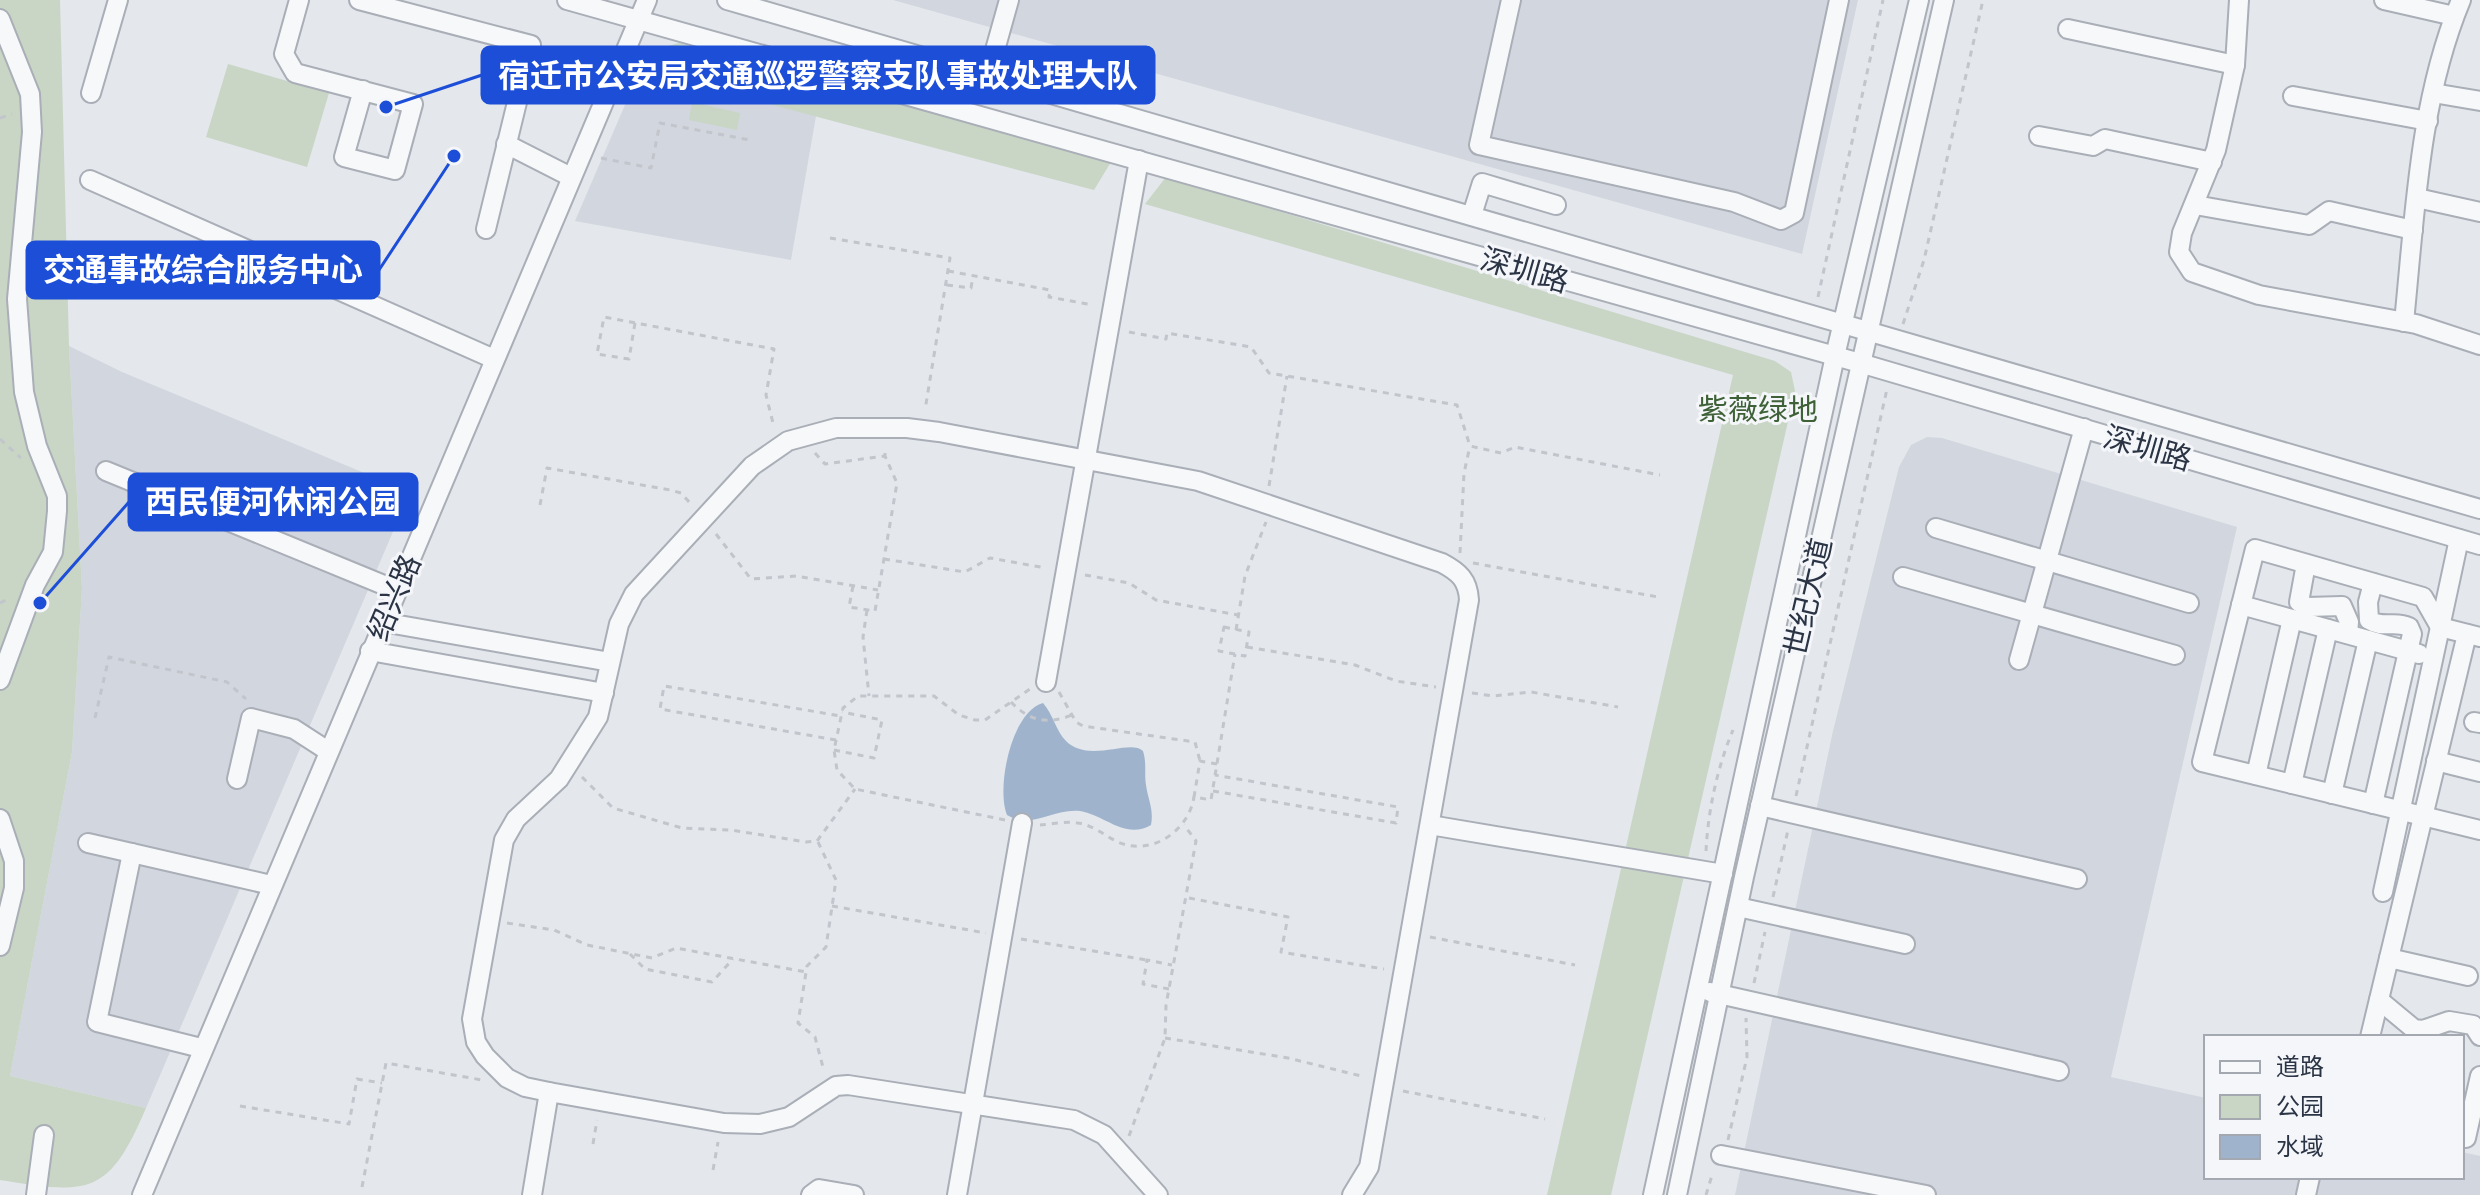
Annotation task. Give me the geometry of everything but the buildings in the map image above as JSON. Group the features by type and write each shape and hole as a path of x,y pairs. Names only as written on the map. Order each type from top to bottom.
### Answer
{"street":[{"path":"91,93 118,0"},
{"path":"299,0 284,54 287,64 295,73 363,90 413,104 395,170 344,157 363,90"},
{"path":"359,0 412,6 531,45 486,229"},
{"name":"深圳路","path":"567,0 1860,363 2480,545"},
{"name":"绍兴路","path":"142,1195 201,1048 647,0"},
{"name":"深圳路","path":"727,0 2480,509"},
{"path":"988,75 1009,0"},
{"path":"1511,0 1479,145 1734,202 1781,220 1794,213 1839,0"},
{"name":"世纪大道","path":"1653,1195 1698,989 1714,873 1919,0"},
{"name":"世纪大道","path":"1677,1195 1760,806 1944,0"},
{"path":"2239,0 2235,65 2212,162 2182,233 2179,252 2192,272 2259,295 2404,322 2480,345"},
{"path":"2384,0 2458,8 2428,121 2404,322"},
{"path":"0,19 30,94 32,132 17,299 24,392 37,446 57,496 57,511 53,552 35,585 0,680"},
{"path":"2068,29 2235,65"},
{"path":"2433,93 2480,101"},
{"path":"2293,96 2428,121"},
{"path":"2039,136 2093,146 2105,139 2212,162"},
{"path":"506,144 571,177"},
{"path":"1046,682 1139,160"},
{"path":"90,180 494,359"},
{"path":"1472,215 1482,183 1556,205"},
{"path":"2417,198 2480,212"},
{"path":"2195,205 2309,225 2329,211 2413,230"},
{"path":"1158,1195 1093,1127 863,1085 836,1086 774,1123 721,1122 525,1087 507,1078 476,1042 472,1004 504,840 516,819 559,779 598,717 619,624 634,594 752,466 780,446 836,428 921,430 1198,481 1442,563 1462,577 1469,588 1469,600 1411,934 1369,1167 1352,1195"},
{"path":"2019,660 2084,428"},
{"path":"106,471 396,590"},
{"path":"1936,528 2189,603"},
{"path":"2383,892 2459,539"},
{"path":"2370,1035 2423,816 2436,761 2473,635 2440,627 2423,597 2255,549 2202,762 2400,810 2423,816 2480,830"},
{"path":"2306,564 2299,602 2307,607 2342,606 2349,622 2348,634"},
{"path":"1903,577 2175,655"},
{"path":"2373,583 2368,602 2369,620 2377,625 2401,623 2409,627 2412,634 2373,804"},
{"path":"2241,605 2434,658"},
{"path":"2256,775 2292,619"},
{"path":"382,622 610,662"},
{"path":"2292,784 2328,629"},
{"path":"2332,794 2368,640"},
{"path":"370,651 604,693"},
{"path":"237,779 251,718 294,729 328,751"},
{"path":"2436,761 2480,772"},
{"path":"1760,806 2077,879"},
{"path":"0,819 14,861 14,888 0,946"},
{"path":"957,1195 1022,823"},
{"path":"1430,825 1714,873"},
{"path":"88,843 271,885"},
{"path":"132,853 97,1022 201,1048"},
{"path":"1738,907 1905,944"},
{"path":"2389,958 2468,976"},
{"path":"1698,989 2059,1071"},
{"path":"2379,1000 2414,1029 2462,1021 2473,1025 2480,1036"},
{"path":"2469,1138 2480,1076"},
{"path":"532,1195 549,1092"},
{"path":"36,1195 44,1135"},
{"path":"1721,1155 1840,1187 1926,1195"},
{"path":"811,1195 819,1189 854,1195"}],"path":[{"path":"1814,314 1883,0"},
{"path":"1898,339 1924,260 1983,0"},
{"path":"581,154 651,168 660,123 750,140"},
{"path":"830,238 950,258 921,430"},
{"path":"948,271 1050,290 1049,297 1113,309"},
{"path":"946,284 971,288 973,276"},
{"path":"635,323 629,359 597,354 604,317 774,349 766,395 780,446"},
{"path":"1109,329 1166,339 1167,333 1251,347 1269,373 1457,405 1470,446 1464,473 1461,560 1658,597"},
{"path":"1706,1195 1721,1155 1747,1057 1745,1021 1891,372"},
{"path":"1236,630 1245,576 1269,506 1287,376"},
{"path":"853,586 849,607 875,611 897,483 885,456 885,427"},
{"path":"802,437 825,464 885,456"},
{"path":"1470,446 1501,453 1515,447 1660,475"},
{"path":"540,505 547,468 681,493 751,579 796,576 878,590"},
{"path":"867,610 863,637 869,696"},
{"path":"1224,627 1249,632 1247,647 1245,656 1219,651 1224,627"},
{"path":"1247,647 1355,665 1396,681 1493,696 1531,692 1618,707"},
{"path":"1194,797 1211,800 1235,654"},
{"path":"95,718 109,657 227,682 241,692 251,718"},
{"path":"1046,682 1056,686 1072,715 1083,726 1195,742 1200,761 1192,810 1184,825 1160,841 1131,845 1077,823 1036,826 855,789 837,770 834,750 842,714 849,700 869,696 934,696 959,715 985,720 1037,684 1046,682"},
{"path":"834,750 874,758 882,720 664,686 660,709 836,740"},
{"path":"1011,702 1023,715 1056,720 1072,715"},
{"path":"1714,873 1707,827 1723,757 1735,727"},
{"path":"1200,761 1217,764"},
{"path":"571,762 613,808 682,828 817,841"},
{"path":"1213,791 1396,823 1398,807 1215,775"},
{"path":"817,841 855,789"},
{"path":"1123,1155 1165,1038 1169,989 1196,841 1184,825"},
{"path":"817,841 836,880 826,947 807,966 798,1023 815,1037 829,1091"},
{"path":"1187,898 1288,917 1281,952 1404,973"},
{"path":"488,920 554,930 587,945 652,958 676,948 806,972"},
{"path":"1411,934 1575,965"},
{"path":"630,954 645,969 712,982 733,959"},
{"path":"1169,989 1143,984 1147,960 1174,965"},
{"path":"1165,1038 1288,1058 1384,1085 1545,1119"},
{"path":"362,1187 386,1063 494,1082"},
{"path":"240,1106 349,1124 357,1079 382,1083"},
{"path":"593,1144 601,1102"},
{"path":"713,1170 721,1122"}],"shaded area":[{"path":"893,0 1858,0 1802,254"},
{"path":"640,70 816,116 791,260 575,221"},
{"path":"69,346 122,372 410,492 146,1108 10,1076 72,752 82,589"},
{"path":"1927,437 1942,438 2237,527 2111,1077 2204,1098 2204,1179 2464,1179 2464,1152 2480,1156 2480,1195 1735,1195 1833,731 1899,467 1911,445"}],"green space":[{"path":"0,0 60,0 69,346 82,589 72,752 10,1076 146,1108 133,1137 107,1173 93,1182 76,1187 0,1180"},
{"path":"679,43 1111,162 1094,190 640,70 657,49"},
{"path":"228,64 329,93 307,167 206,137"},
{"path":"692,102 740,113 737,130 689,120"},
{"name":"紫薇绿地","path":"1166,177 1775,361 1791,372 1795,391 1611,1195 1547,1195 1733,375 1145,204"}],"water":[{"path":"1043,703 1063,737 1075,748 1097,751 1129,747 1143,751 1151,825 1132,830 1080,811 1061,812 1034,820 1007,815 1003,787 1009,752 1022,720"}],"place":[{"name":"宿迁市公安局交通巡逻警察支队事故处理大队","path":"386,107"},
{"name":"交通事故综合服务中心","path":"454,156"},
{"name":"西民便河休闲公园","path":"40,603"}]}
